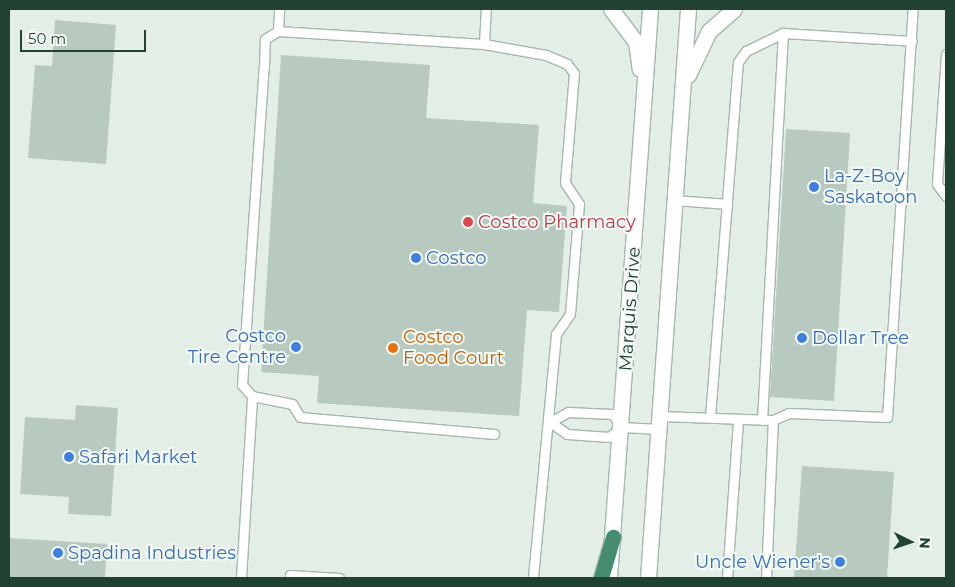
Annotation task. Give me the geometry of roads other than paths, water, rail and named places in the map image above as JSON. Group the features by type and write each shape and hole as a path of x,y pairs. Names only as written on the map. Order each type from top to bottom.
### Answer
{"highway":[{"path":"601,578 613,537"}],"main road":[{"path":"611,9 636,42 644,100"},
{"name":"Marquis Drive","path":"610,578 650,9"},
{"name":"Marquis Drive","path":"648,578 688,9"},
{"path":"682,90 700,46 719,18 734,9"}],"lane":[{"path":"278,32 280,9"},
{"path":"484,44 486,9"},
{"path":"550,422 567,434 609,437 622,427 710,417 762,420 773,420 789,414 886,417 913,9"},
{"path":"494,434 300,417 292,404 252,396 242,385 266,39 278,32 484,44 551,57 574,73 565,182 579,204 570,314 556,334 550,422 533,578"},
{"path":"710,417 738,62 746,51 783,33 912,41"},
{"path":"762,420 783,33"},
{"path":"946,54 937,184 946,196"},
{"path":"675,200 727,204"},
{"path":"241,578 252,396"},
{"path":"550,422 568,412 612,414 622,427"},
{"path":"727,578 738,419"},
{"path":"766,578 773,420"},
{"path":"290,575 339,578"}],"place":[{"name":"La-Z-Boy Saskatoon","path":"814,187"},
{"name":"Costco Pharmacy","path":"468,222"},
{"name":"Costco","path":"416,258"},
{"name":"Dollar Tree","path":"802,338"},
{"name":"Costco Tire Centre","path":"296,347"},
{"name":"Costco Food Court","path":"393,348"},
{"name":"Safari Market","path":"69,457"},
{"name":"Spadina Industries","path":"58,553"},
{"name":"Uncle Wiener's","path":"840,562"}]}
